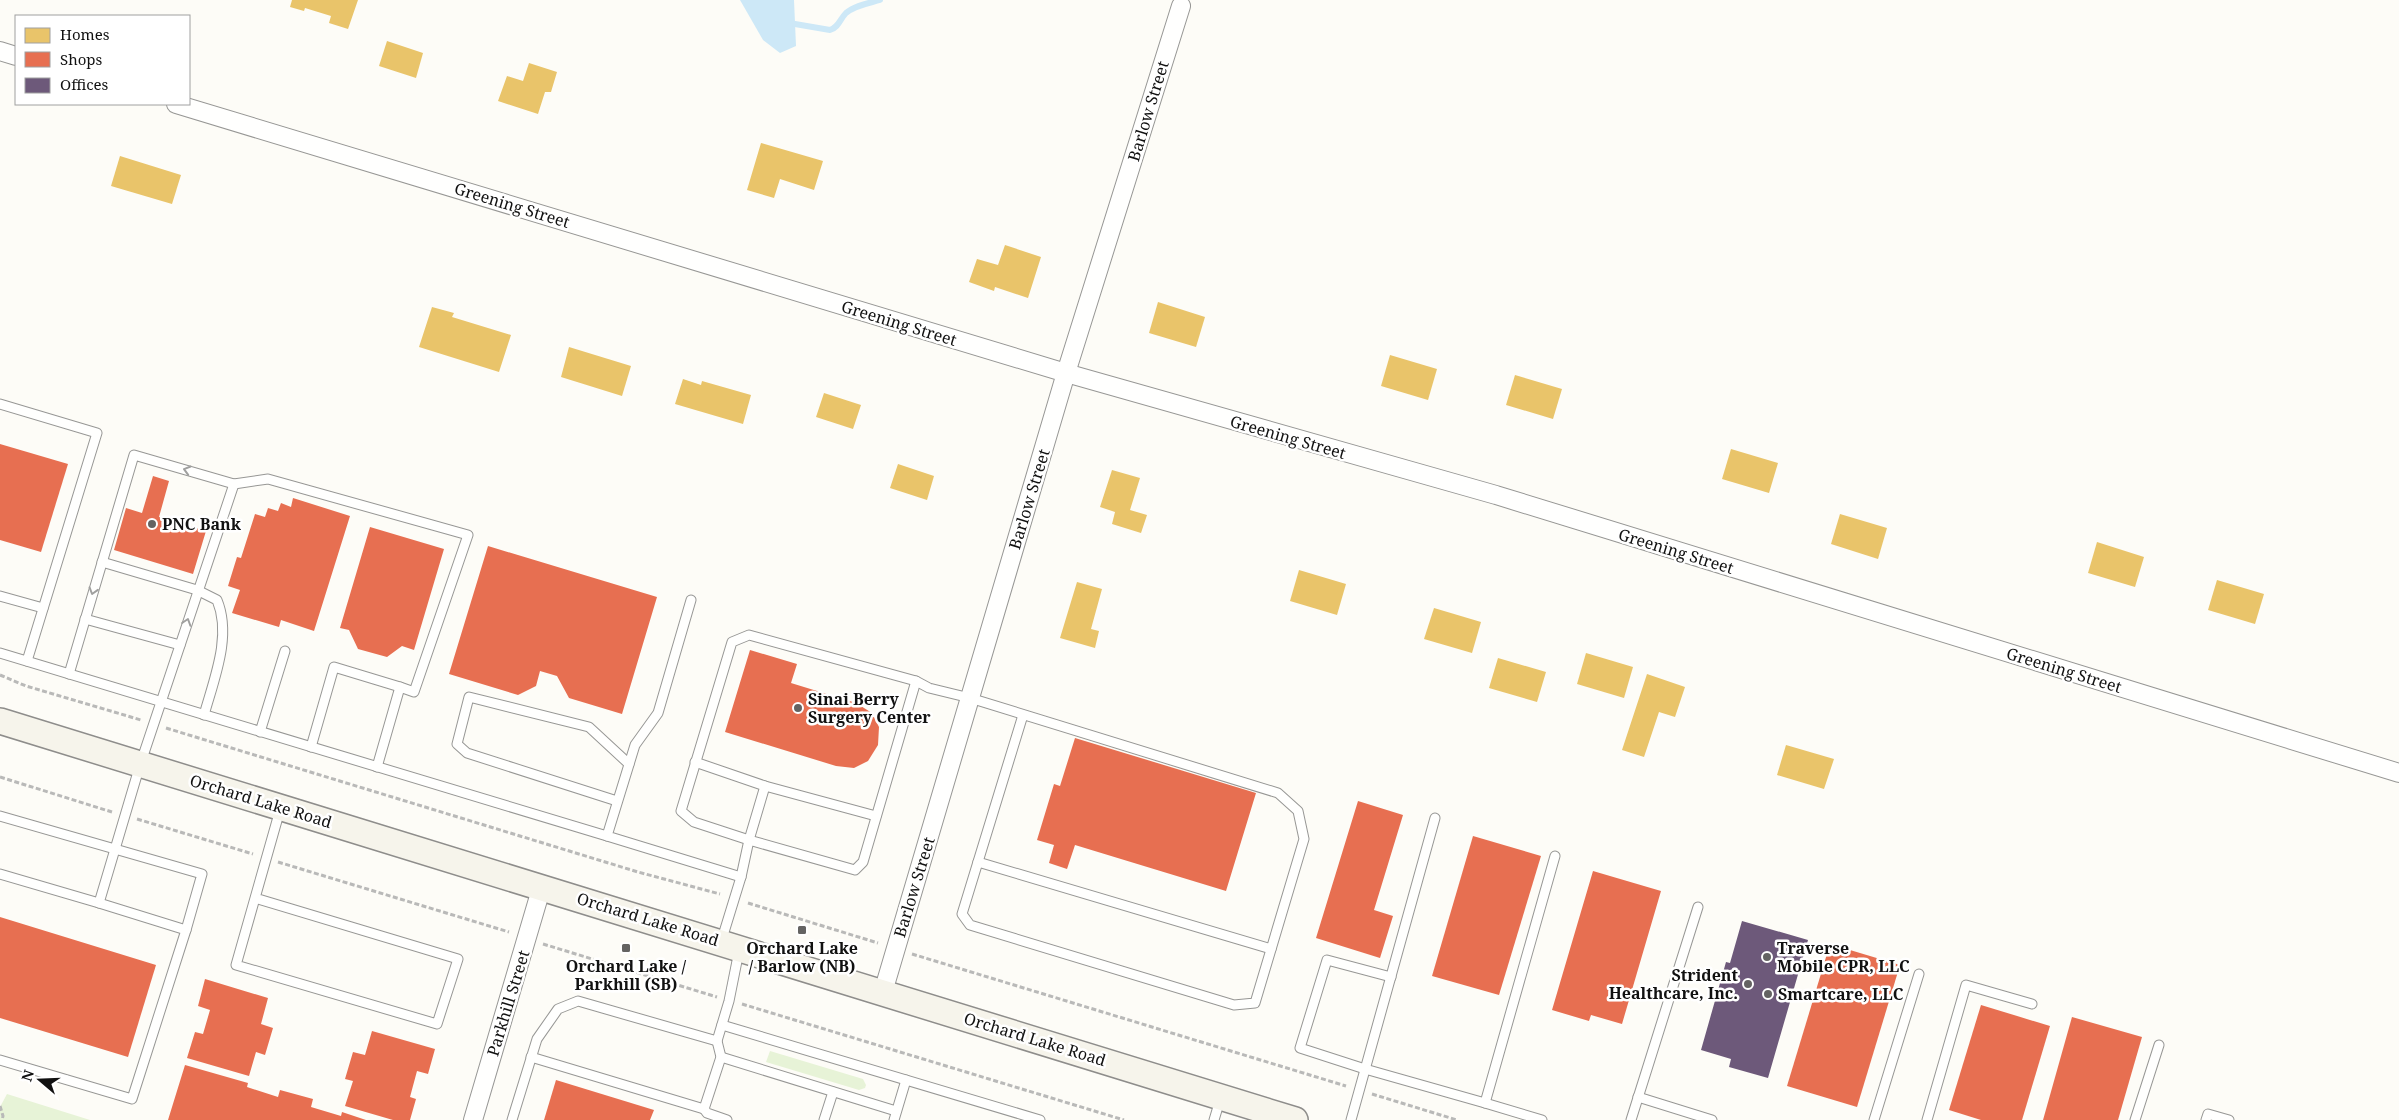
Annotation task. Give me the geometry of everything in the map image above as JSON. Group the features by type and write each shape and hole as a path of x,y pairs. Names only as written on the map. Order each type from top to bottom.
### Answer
{"main road":[{"name":"Orchard Lake Road","path":"0,721 882,992 1217,1108 1295,1120"}],"street":[{"name":"Barlow Street","path":"882,992 1066,373 1181,6"},
{"path":"0,51 15,56"},
{"name":"Greening Street","path":"179,105 1066,373 1496,495 2399,773"},
{"name":"Parkhill Street","path":"473,1120 542,886"}],"lane":[{"path":"0,404 97,433 27,661"},
{"path":"69,674 134,455 234,484 268,479 468,535 414,692 334,667 311,747"},
{"path":"99,903 160,702 234,484"},
{"path":"102,562 197,590 218,600 221,610 222,653 204,715"},
{"path":"0,596 43,608"},
{"path":"606,836 635,745 658,713 691,600"},
{"path":"85,618 180,645"},
{"path":"916,681 862,862 855,870 749,840 694,822 681,811 732,642 749,635 916,681 929,688 970,698 1278,793 1298,811 1304,839 1255,1003 1234,1005 970,925 962,914 1023,715"},
{"path":"260,732 285,650"},
{"path":"0,653 741,878"},
{"path":"377,767 400,687"},
{"path":"617,801 467,753 457,744 469,697 589,727 629,764"},
{"path":"696,762 765,786 876,816"},
{"path":"704,1109 721,1057 717,1041 729,1001 730,945 749,840 765,786"},
{"path":"255,898 458,959 437,1024 236,965 280,807"},
{"path":"0,816 202,874 132,1100 0,1060"},
{"path":"1351,1120 1435,818"},
{"path":"1485,1103 1555,856"},
{"path":"978,862 1271,949"},
{"path":"0,874 186,930"},
{"path":"1631,1120 1698,907"},
{"path":"1391,977 1326,960 1300,1048 1365,1069 1542,1120"},
{"path":"1874,1120 1919,974"},
{"path":"1927,1120 1966,985 2032,1004"},
{"path":"512,1120 536,1040 558,1010 578,1002 717,1041"},
{"path":"722,1025 906,1080 1012,1116 1040,1120"},
{"path":"2135,1120 2159,1045"},
{"path":"531,1057 704,1109 707,1113 727,1120"},
{"path":"721,1057 833,1092 895,1116 906,1080"},
{"path":"824,1120 833,1092"},
{"path":"1638,1097 1712,1120"},
{"path":"2206,1120 2208,1114 2229,1120"}],"path":[{"path":"0,777 1124,1120"},
{"path":"0,1106 3,1116 2,1120"}],"green space":[{"path":"770,1051 863,1079 866,1085 865,1088 859,1090 766,1062"},
{"path":"7,1094 90,1120 0,1120 0,1107"}],"water":[{"path":"740,0 794,0 796,46 780,53 763,40"}],"building: Homes":[{"path":"292,0 358,0 348,29 329,23 331,16 305,8 304,11 290,7"},
{"path":"387,41 423,53 416,78 379,66"},
{"path":"529,63 557,72 551,92 545,92 538,114 498,101 507,76 523,81"},
{"path":"761,143 823,161 814,190 780,179 774,198 747,190"},
{"path":"120,156 181,175 172,204 111,186"},
{"path":"1005,245 1041,257 1028,298 995,287 994,291 969,282 977,259 998,265"},
{"path":"1158,302 1205,317 1196,347 1149,333"},
{"path":"432,307 454,313 452,317 511,335 499,372 419,347"},
{"path":"569,347 631,366 622,396 561,377"},
{"path":"1390,355 1437,369 1428,400 1381,386"},
{"path":"1515,375 1562,389 1553,419 1506,405"},
{"path":"683,379 701,385 702,381 751,395 743,424 675,404"},
{"path":"824,393 861,405 853,429 816,417"},
{"path":"1731,449 1778,463 1769,493 1722,479"},
{"path":"898,464 934,476 927,500 890,488"},
{"path":"1112,470 1140,478 1130,510 1147,515 1141,533 1112,524 1115,512 1100,507"},
{"path":"1840,514 1887,528 1878,559 1831,544"},
{"path":"2097,542 2144,557 2135,587 2088,573"},
{"path":"1299,570 1346,584 1337,615 1290,601"},
{"path":"2217,580 2264,594 2255,624 2208,610"},
{"path":"1077,582 1102,589 1091,629 1099,631 1095,648 1060,638"},
{"path":"1434,608 1481,622 1472,653 1424,639"},
{"path":"1586,653 1633,667 1624,698 1577,684"},
{"path":"1498,658 1546,672 1537,702 1489,688"},
{"path":"1647,674 1685,687 1675,717 1659,712 1644,757 1622,750"},
{"path":"1786,745 1834,759 1824,789 1777,775"}],"building: Shops":[{"path":"0,444 68,464 41,552 0,540"},
{"name":"PNC Bank","path":"153,476 169,481 159,517 206,531 193,574 114,550 126,508 142,513"},
{"path":"293,498 350,516 314,631 281,620 279,627 232,613 240,590 228,586 237,557 241,558 255,514 265,517 268,508 278,511 281,503 291,507"},
{"path":"370,527 444,549 414,650 402,646 387,657 358,649 349,630 340,628"},
{"path":"488,546 657,597 622,714 569,698 557,676 540,671 536,686 518,695 449,674"},
{"name":"Sinai Berry Surgery Center","path":"750,650 797,664 791,683 856,703 872,713 879,727 878,745 868,761 854,768 836,766 725,732"},
{"path":"1075,738 1256,793 1226,891 1075,845 1067,869 1049,863 1054,845 1037,840 1054,784 1060,786"},
{"path":"1358,801 1403,815 1374,910 1393,916 1380,958 1316,938"},
{"path":"1473,836 1541,856 1499,995 1432,976"},
{"path":"1593,871 1661,891 1622,1024 1591,1015 1589,1021 1552,1010"},
{"path":"0,917 156,965 128,1057 0,1018"},
{"path":"1830,944 1900,965 1857,1107 1787,1086"},
{"path":"205,979 268,998 261,1024 273,1028 265,1055 256,1052 249,1076 187,1058 195,1032 203,1034 210,1010 198,1006"},
{"path":"1981,1005 2050,1026 2022,1120 1981,1120 1949,1110"},
{"path":"2072,1017 2142,1037 2118,1120 2043,1120"},
{"path":"372,1031 435,1049 428,1074 417,1071 410,1097 416,1099 410,1120 393,1120 345,1106 353,1081 345,1079 353,1052 365,1055"},
{"path":"185,1065 248,1083 247,1087 278,1097 280,1090 313,1099 311,1107 341,1116 342,1112 366,1120 168,1120"},
{"path":"556,1080 654,1110 650,1120 544,1120"}],"building: Offices":[{"path":"1742,921 1808,940 1768,1078 1729,1067 1731,1059 1701,1050 1726,962 1730,963"}],"waterway":[{"path":"795,24 830,30 850,10 880,0"}],"place":[{"name":"PNC Bank","path":"152,524"},
{"name":"Sinai Berry Surgery Center","path":"798,708"},
{"name":"Orchard Lake / Barlow (NB)","path":"802,930"},
{"name":"Orchard Lake / Parkhill (SB)","path":"626,948"},
{"name":"Traverse Mobile CPR, LLC","path":"1767,957"},
{"name":"Strident Healthcare, Inc.","path":"1748,984"},
{"name":"Smartcare, LLC","path":"1768,994"}]}
